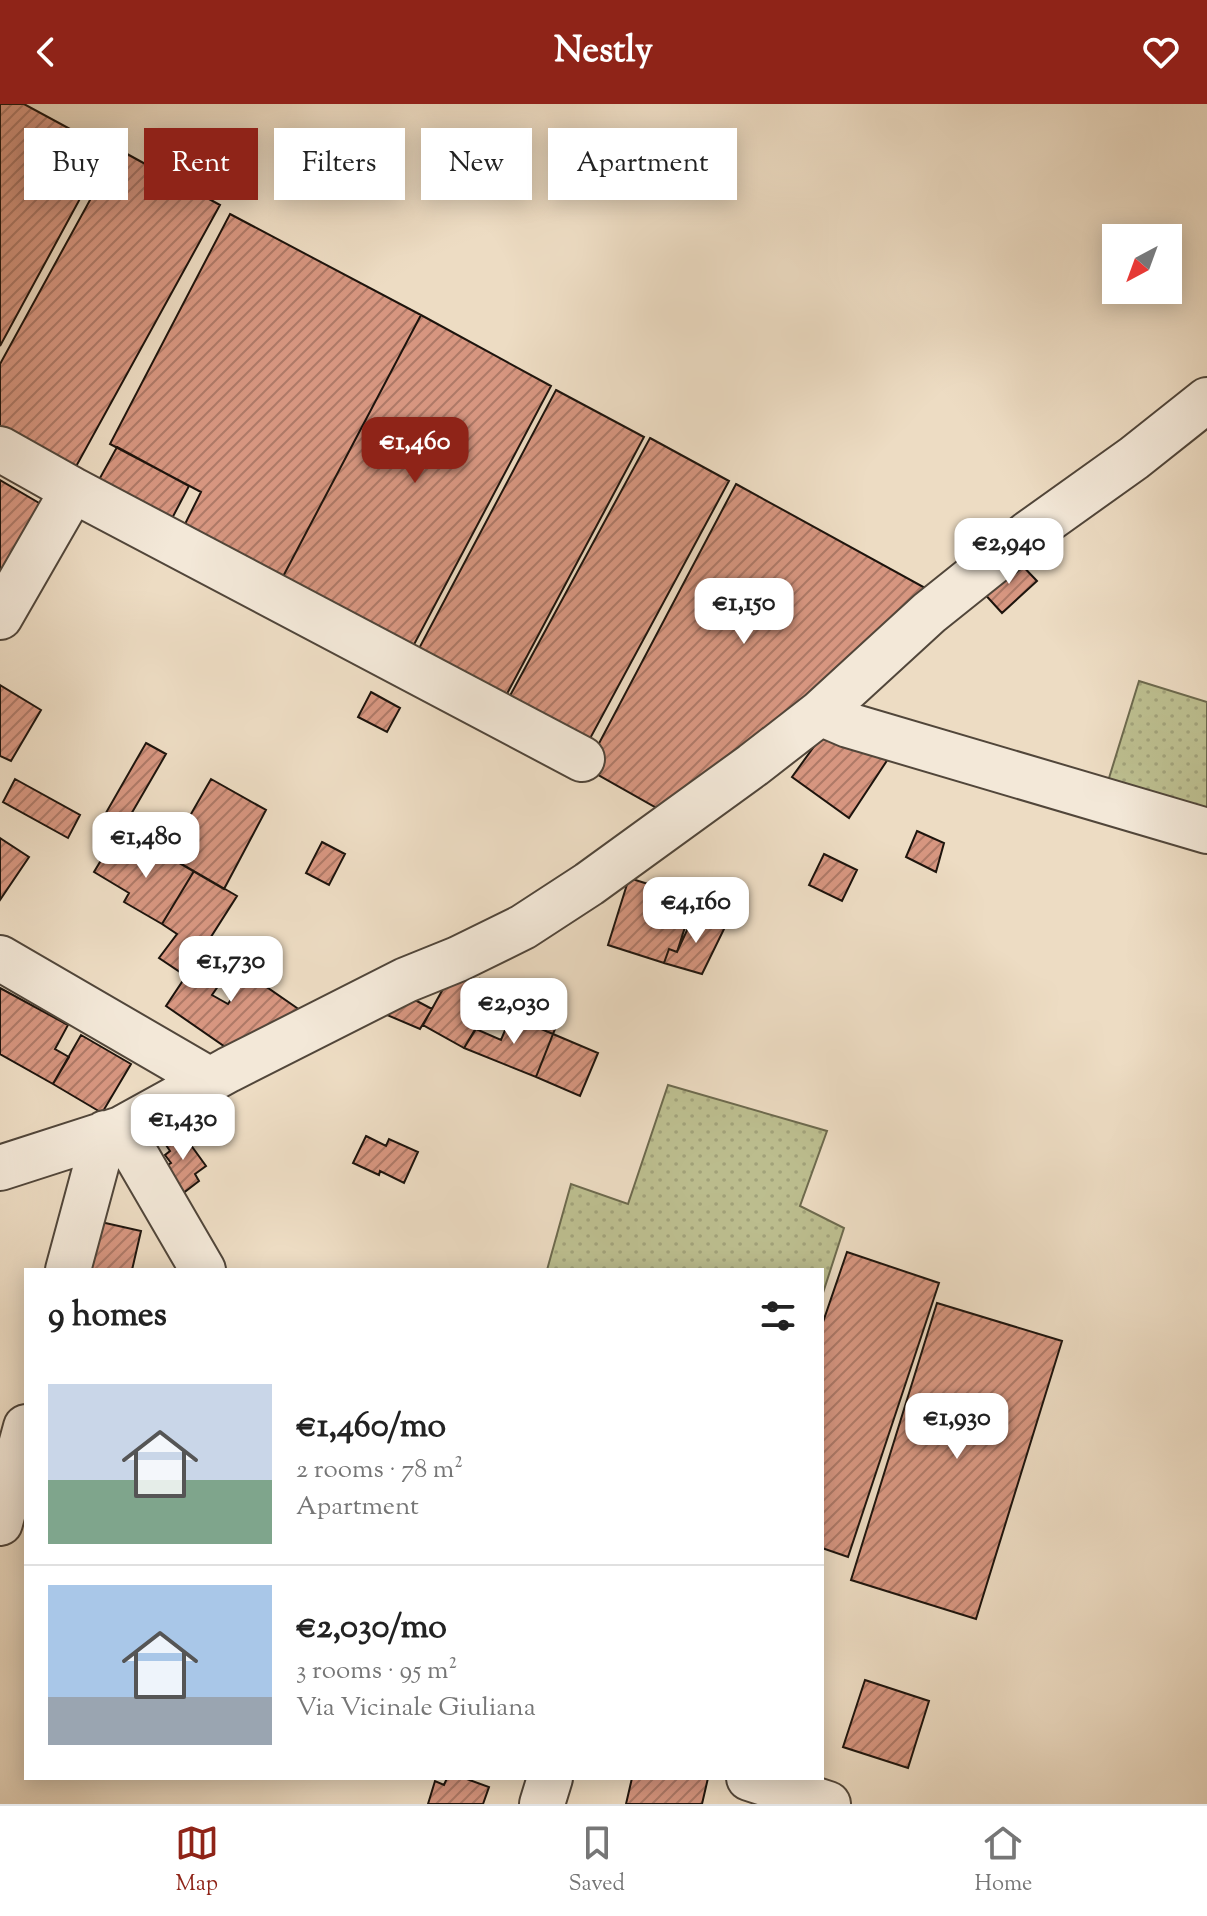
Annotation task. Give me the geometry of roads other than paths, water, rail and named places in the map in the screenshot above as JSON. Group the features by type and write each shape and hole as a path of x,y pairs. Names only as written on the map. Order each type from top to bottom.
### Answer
{"street":[{"path":"0,1168 113,1131 406,980 523,927 589,884 820,713 929,613 1029,533 1134,458 1207,400"},
{"path":"0,449 582,759"},
{"path":"0,617 73,490"},
{"path":"820,713 848,725 1207,831"},
{"path":"0,958 210,1080"},
{"path":"69,1268 113,1131"},
{"path":"113,1131 202,1268"},
{"path":"0,1523 24,1434"},
{"path":"542,1804 549,1780"},
{"path":"755,1780 828,1804"}]}
